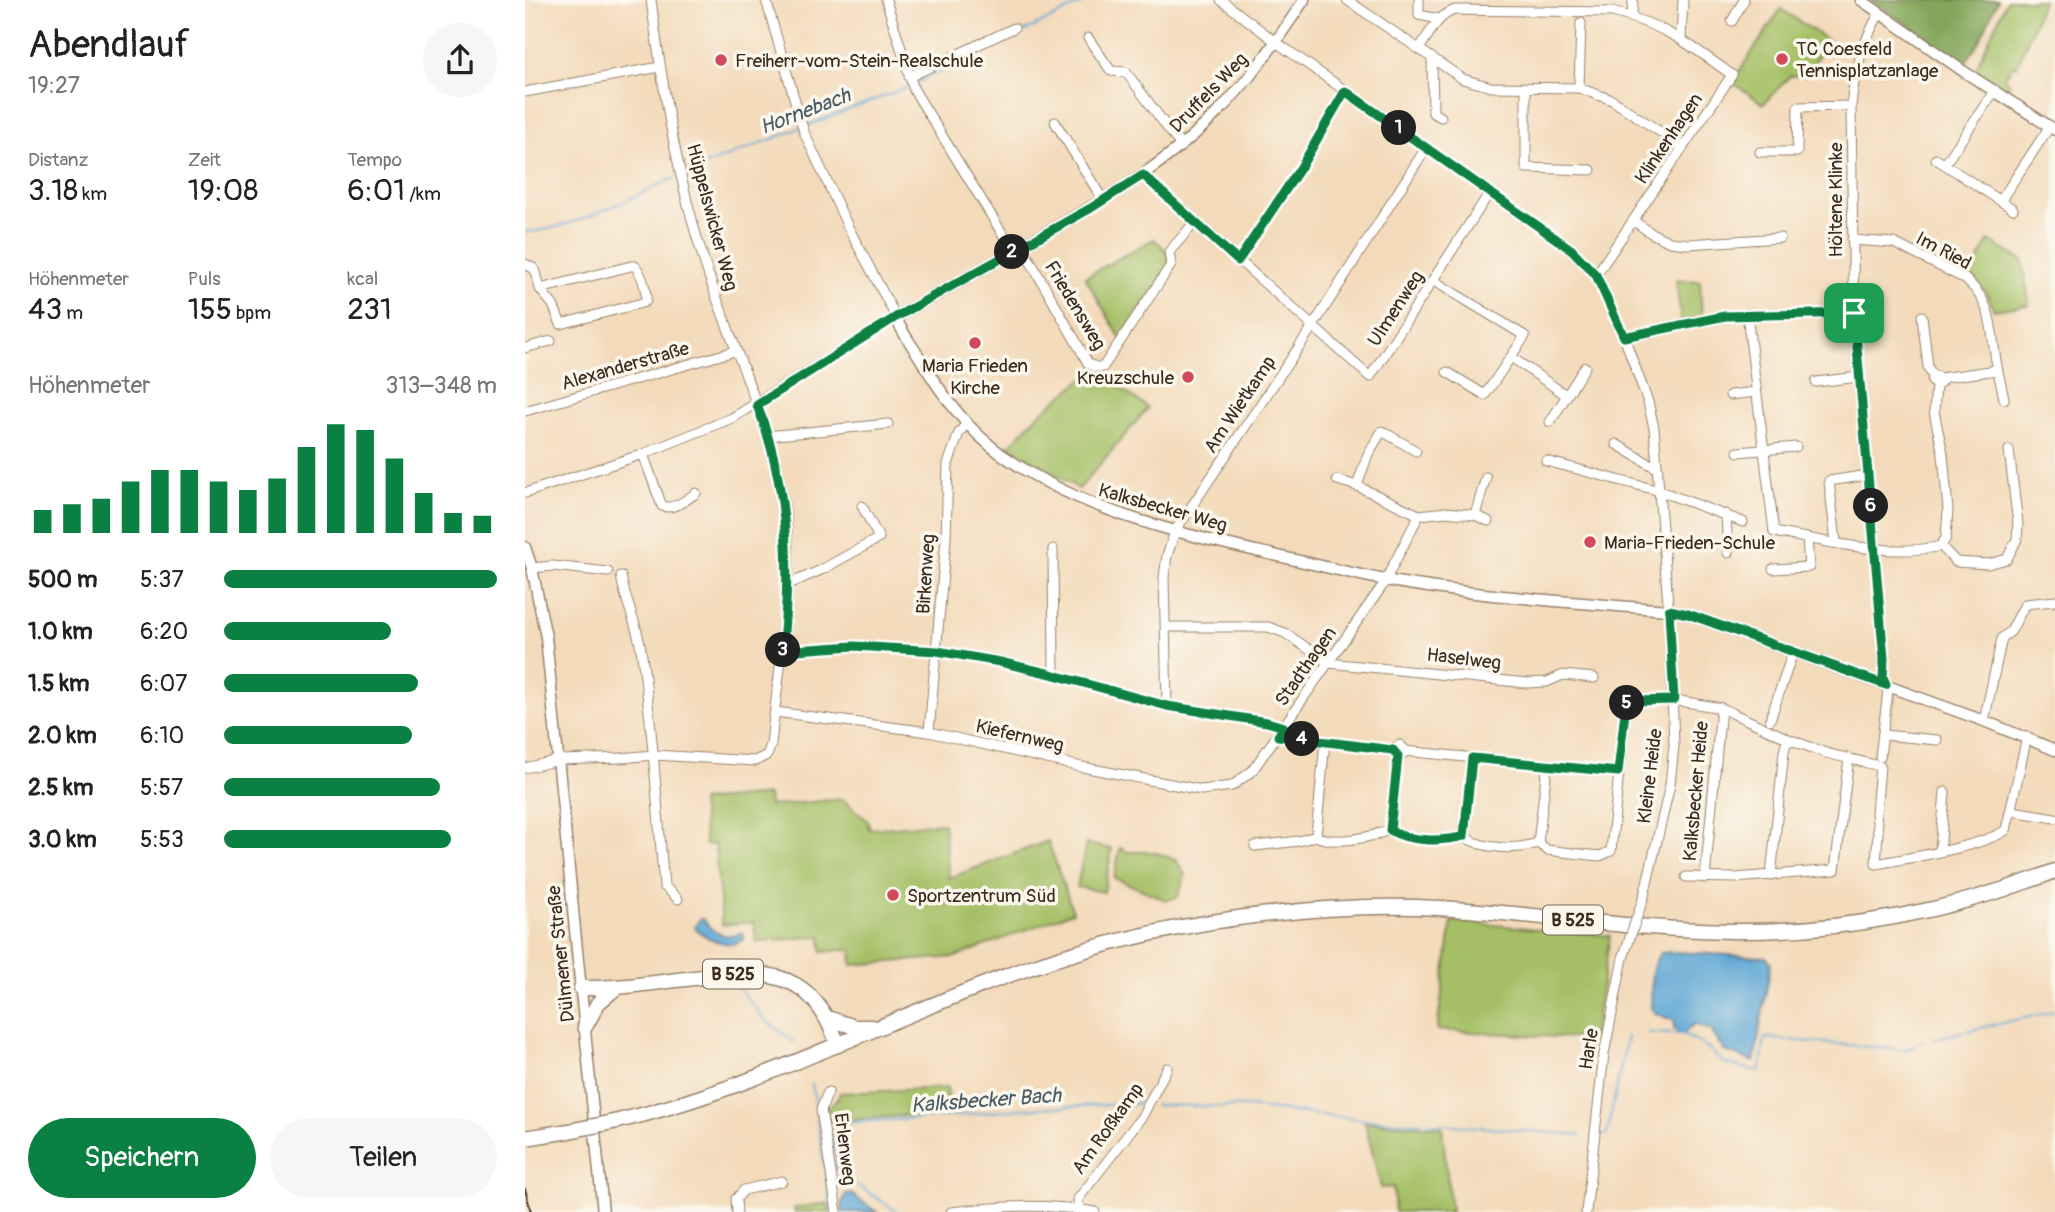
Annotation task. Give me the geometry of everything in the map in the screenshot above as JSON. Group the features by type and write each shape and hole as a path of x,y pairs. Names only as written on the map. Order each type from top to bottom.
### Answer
{"main road":[{"name":"B 525","path":"527,1138 618,1121 716,1094 978,986 1068,955 1151,933 1237,918 1320,909 1370,907 1434,908 1649,928 1777,930 1904,916 1996,892 2055,871"},
{"name":"B 525","path":"581,988 742,973 767,974 803,989 827,1018 838,1045"},
{"path":"585,1027 598,1003 622,985"},
{"path":"827,1018 855,1027 885,1026"}],"street":[{"name":"Hüppelswicker Weg","path":"525,768 559,760 654,755 755,761 767,755 771,740 787,585 786,517 767,436 706,268 682,182 660,67 651,0"},
{"name":"Kalksbecker Weg","path":"766,0 804,132 848,227 925,367 967,423 1000,453 1057,488 1106,511 1175,531 1386,580 1493,595 1669,610 1688,614 1984,721 2055,750"},
{"path":"886,0 914,90 1003,236 1010,246 1017,249"},
{"path":"1221,0 1345,91 1560,240 1596,275"},
{"name":"Druffels Weg","path":"525,493 643,454 732,418 896,317 1143,175 1181,146 1233,97 1276,42 1304,0"},
{"path":"1347,0 1463,79 1491,87 1579,88 1612,100 1683,147"},
{"path":"1419,0 1419,15 1439,19"},
{"path":"1581,0 1581,11"},
{"path":"1632,17 1633,0"},
{"path":"1419,49 1439,19 1454,5 1511,5 1612,12 1632,17 1681,38 1683,0"},
{"path":"1731,21 1744,0"},
{"path":"1861,0 2052,128 2001,200"},
{"name":"Höltene Klinke","path":"1880,13 1859,60 1853,82 1851,106 1854,313 1884,659 1883,678 1888,690 1880,757"},
{"path":"1579,88 1581,23"},
{"path":"909,77 1014,28"},
{"path":"1088,38 1111,71 1126,72 1181,146"},
{"name":"Klinkenhagen","path":"1596,275 1732,75 1681,38"},
{"path":"1432,59 1433,113 1441,117"},
{"path":"525,92 660,67"},
{"path":"1526,88 1526,169 1591,170"},
{"path":"1945,164 1995,90"},
{"path":"1238,261 1301,167 1345,91"},
{"name":"Höltene Klinke","path":"1760,152 1797,152 1798,107 1851,106"},
{"path":"1055,122 1103,200"},
{"name":"Am Wietkamp","path":"1167,706 1164,577 1167,555 1175,531 1313,326 1426,148"},
{"path":"1936,159 2013,209"},
{"path":"1143,175 1313,326"},
{"name":"Ulmenweg","path":"1313,326 1370,377 1490,192"},
{"name":"Friedensweg","path":"1017,249 1024,250 1088,363 1103,367 1171,265 1169,252 1196,221"},
{"path":"1634,221 1670,242 1688,244 1780,238"},
{"name":"Im Ried","path":"1852,240 1893,243 1965,279 1979,292 1990,314 1997,370 2004,399"},
{"path":"525,264 536,272 540,289 553,305 561,324 646,302 637,268 631,266 540,289"},
{"name":"Kleine Heide","path":"1596,275 1624,337 1648,402 1654,428 1660,491 1674,700 1674,745 1670,785 1644,896"},
{"path":"1433,281 1525,337 1485,395 1447,372"},
{"path":"1624,337 1703,320 1747,314 1854,313"},
{"path":"1747,314 1774,532 1875,548 1928,549 1941,546 1946,538 1947,483 1934,412 1936,380 1928,367 1921,316"},
{"path":"525,348 551,341"},
{"name":"Alexanderstraße","path":"525,411 735,351"},
{"path":"1511,357 1566,395"},
{"path":"1550,422 1585,367"},
{"path":"1936,380 1997,370"},
{"path":"1816,382 1859,377"},
{"path":"1730,394 1756,392"},
{"name":"Birkenweg","path":"929,732 946,539 948,464 959,433 967,423"},
{"path":"767,436 888,424"},
{"path":"1357,486 1368,454 1382,431 1416,451"},
{"path":"1616,444 1658,469"},
{"path":"1738,452 1796,447"},
{"path":"1941,546 1956,562 1988,564 2007,559 2017,539 2018,524 2009,450"},
{"path":"643,454 662,506 668,508 685,502 695,493"},
{"path":"1546,461 1660,491 1743,522"},
{"path":"1836,542 1829,481 1868,475"},
{"path":"1475,516 1486,477"},
{"path":"1336,480 1357,486 1419,515 1446,512 1489,521"},
{"path":"787,585 821,570 879,537 862,506"},
{"path":"1726,514 1728,553"},
{"name":"Stadthagen","path":"1252,771 1386,580 1419,515"},
{"path":"1773,569 1809,567 1807,538"},
{"name":"Dülmener Straße","path":"525,547 533,568 544,625 603,1212"},
{"path":"1053,550 1054,674"},
{"path":"533,568 553,566 608,572"},
{"path":"621,576 641,648 654,755 664,886 678,899"},
{"path":"1984,721 2002,638 2011,631 2025,604 2055,601"},
{"path":"1167,627 1268,627 1285,633 1329,663"},
{"path":"782,651 854,646 937,651 1054,674 1167,706 1284,727"},
{"path":"1770,720 1793,652"},
{"name":"Haselweg","path":"1329,663 1527,683 1547,682 1563,675 1594,678"},
{"name":"Kalksbecker Heide","path":"1618,772 1626,704 1631,701 1674,700 1721,708 1791,740 1880,766 1876,864 1940,851 2000,835 2006,830 2027,737"},
{"name":"Kalksbecker Heide","path":"1705,878 1721,708"},
{"name":"Kiefernweg","path":"775,712 929,732 1082,767 1202,790 1232,786 1252,771"},
{"path":"1884,735 1937,740"},
{"path":"1278,736 1399,752 1618,772 1611,851 1599,856 1571,853 1547,850 1538,843"},
{"path":"1771,876 1784,752 1786,744 1791,740"},
{"path":"1316,836 1325,742"},
{"path":"1390,830 1399,752"},
{"path":"1464,836 1472,758"},
{"name":"Kalksbecker Heide","path":"1686,877 1771,876 1835,870 1849,758"},
{"path":"1538,843 1547,766"},
{"path":"1940,851 1945,792"},
{"path":"2012,811 2055,818"},
{"path":"1255,846 1299,841 1316,836 1324,840 1375,836 1390,830"},
{"path":"1390,830 1400,836 1447,841 1464,836"},
{"path":"1464,836 1473,843 1524,848 1538,843"},
{"name":"Harle","path":"1586,1212 1604,1054 1623,958 1644,896"},
{"name":"Am Roßkamp","path":"1079,1211 1078,1199 1143,1115 1167,1068"},
{"name":"Erlenweg","path":"828,1092 821,1110 837,1212"},
{"path":"737,1212 736,1199 744,1190 782,1181"},
{"path":"951,1212 988,1207 1043,1205 1095,1212"}],"green space":[{"path":"1870,0 1998,0 1980,41 1965,63"},
{"path":"2007,0 2043,0 2017,67 2013,65 2004,79 2010,83 2006,89 1976,69"},
{"name":"TC Coesfeld Tennisplatzanlage","path":"1781,9 1829,41 1805,76 1790,76 1763,104 1732,82"},
{"path":"1154,239 1168,252 1170,265 1121,339 1085,277"},
{"path":"1989,241 2023,261 2029,305 1994,310 1983,288 1970,276"},
{"path":"1676,280 1700,281 1702,318 1681,322"},
{"path":"1095,369 1148,408 1079,489 1009,446 1038,415"},
{"name":"Sportzentrum Süd","path":"768,795 769,806 842,799 868,821 869,829 944,823 949,878 1048,841 1073,912 955,957 852,965 851,949 822,952 821,936 756,942 754,922 722,925 715,845 705,845 701,801"},
{"path":"1086,844 1112,849 1104,892 1077,887"},
{"path":"1120,848 1128,852 1154,852 1176,860 1185,875 1178,897 1166,900 1114,878"},
{"path":"1452,921 1610,936 1593,1039 1437,1030"},
{"path":"947,1088 950,1112 827,1122 825,1110 840,1093"},
{"path":"1365,1122 1442,1127 1451,1212 1395,1212 1393,1187 1381,1188"},
{"path":"827,1203 830,1212 794,1212 794,1208"}],"water":[{"path":"700,919 720,934 731,936 742,933 744,939 725,943 711,939 695,927"},
{"path":"1661,953 1766,957 1771,963 1754,1062 1724,1051 1711,1030 1694,1024 1683,1034 1674,1029 1675,1021 1655,1013 1651,1008 1654,965"},
{"path":"846,1194 851,1194 877,1212 842,1212"}],"waterway":[{"name":"Hornebach","path":"917,83 1089,0"},
{"name":"Hornebach","path":"806,126 908,87"},
{"name":"Hornebach","path":"685,173 800,128"},
{"name":"Hornebach","path":"525,232 544,230 583,219 677,177"},
{"path":"739,988 762,1017 793,1041"},
{"name":"Kalksbecker Bach","path":"1932,1039 2055,1011"},
{"name":"Kalksbecker Bach","path":"1648,1033 1683,1034 1707,1047 1724,1063 1756,1071 1760,1069 1765,1038 1895,1049"},
{"name":"Kalksbecker Bach","path":"1603,1135 1607,1134 1627,1037"},
{"name":"Kalksbecker Bach","path":"1899,1050 1908,1049 1924,1041"},
{"path":"812,1084 818,1117"},
{"name":"Kalksbecker Bach","path":"828,1124 1020,1109 1144,1103"},
{"name":"Kalksbecker Bach","path":"1154,1105 1249,1107 1421,1123"},
{"path":"817,1116 832,1212"},
{"name":"Kalksbecker Bach","path":"1426,1123 1580,1135"},
{"path":"830,1125 840,1174"},
{"path":"845,1177 898,1212"}],"railway":[{"path":"525,1189 531,1212"}],"place":[{"name":"TC Coesfeld Tennisplatzanlage","path":"1782,59"},
{"name":"Freiherr-vom-Stein-Realschule","path":"721,60"},
{"name":"Maria Frieden Kirche","path":"975,343"},
{"name":"Kreuzschule","path":"1188,377"},
{"name":"Maria-Frieden-Schule","path":"1590,542"},
{"name":"Sportzentrum Süd","path":"893,895"}],"route":[{"path":"1345,91 1572,250 1596,275 1624,337 1725,316 1854,313 1884,659 1883,678 1886,685 1688,614 1669,610 1674,700 1631,701 1626,704 1618,772 1472,758 1464,836 1447,841 1400,836 1390,830 1398,756 1393,750 1278,736 1284,727 1267,722 1167,706 1047,673 937,651 854,646 782,651 788,593 786,517 776,470 757,405 896,317 1091,208 1143,175 1238,261 1301,167 1345,91"}]}
